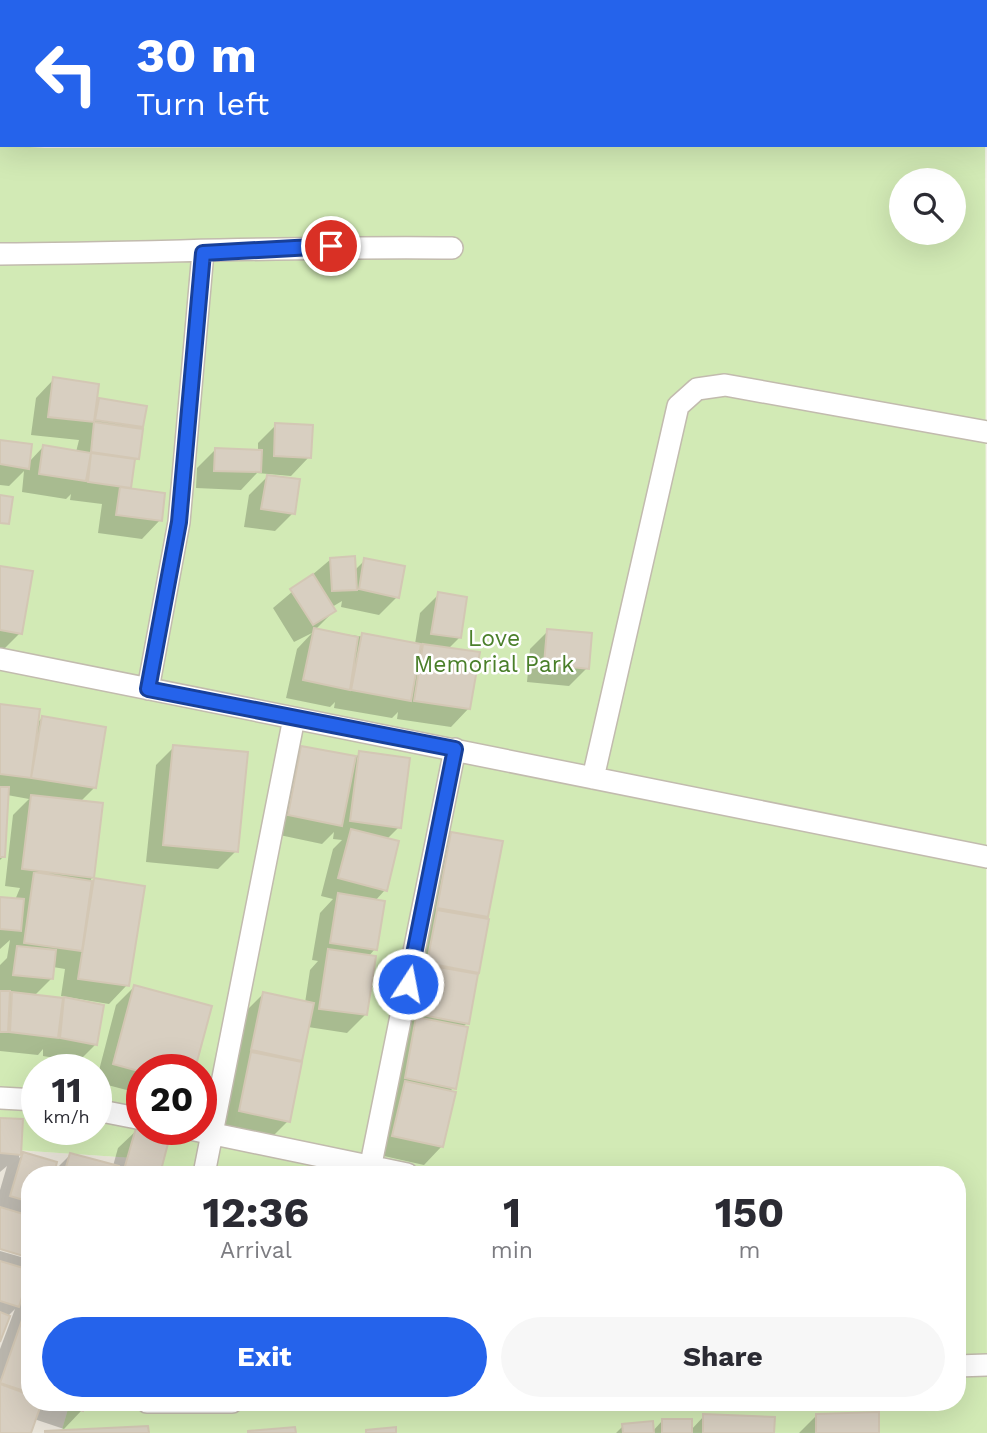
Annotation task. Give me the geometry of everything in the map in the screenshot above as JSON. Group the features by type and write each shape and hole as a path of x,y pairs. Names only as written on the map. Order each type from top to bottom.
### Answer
{"lane":[{"path":"0,254 203,253 331,246 452,248"},
{"path":"148,689 179,522 203,253"},
{"path":"593,778 678,406 697,389 725,385 987,432"},
{"path":"0,659 987,857"},
{"path":"217,1117 294,718"},
{"path":"371,1166 455,749"},
{"path":"0,1098 21,1099"},
{"path":"217,1134 353,1166"},
{"path":"206,1166 211,1145"},
{"path":"966,1366 987,1365"}],"shaded area":[{"path":"0,1149 134,1158 132,1166 21,1166 21,1411 67,1411 61,1433 0,1433"}],"green space":[{"name":"Love Memorial Park","path":"0,147 985,147 987,1433 61,1433 67,1411 966,1411 966,1166 132,1166 133,1158 0,1149"}],"building":[{"path":"53,377 99,384 94,422 48,417"},
{"path":"99,398 147,406 143,427 95,420"},
{"path":"94,422 143,429 139,459 91,452"},
{"path":"275,423 313,425 311,458 274,456"},
{"path":"0,440 32,444 29,469 0,464"},
{"path":"43,445 91,453 86,481 39,474"},
{"path":"215,448 262,450 261,472 214,471"},
{"path":"91,453 135,459 131,488 88,482"},
{"path":"267,475 300,479 295,514 261,509"},
{"path":"120,487 165,493 162,521 116,515"},
{"path":"0,495 13,497 9,524 0,523"},
{"path":"355,556 357,590 332,591 330,558"},
{"path":"364,558 405,566 399,598 359,589"},
{"path":"0,566 33,571 22,634 0,630"},
{"path":"313,574 336,611 313,625 290,589"},
{"path":"438,592 467,597 461,638 431,634"},
{"path":"314,628 358,637 350,690 303,680"},
{"path":"547,629 592,633 589,669 544,664"},
{"path":"362,633 421,644 411,701 351,690"},
{"path":"423,644 480,652 470,709 414,701"},
{"path":"0,704 40,709 31,778 0,774"},
{"path":"42,716 106,727 96,788 31,778"},
{"path":"173,745 248,752 238,852 163,845"},
{"path":"301,746 356,756 342,826 288,815"},
{"path":"359,751 410,758 401,828 350,821"},
{"path":"0,787 9,787 5,857 0,857"},
{"path":"31,795 103,803 94,878 22,869"},
{"path":"351,829 399,841 387,891 338,878"},
{"path":"451,832 503,841 488,917 437,908"},
{"path":"34,872 92,881 82,951 24,943"},
{"path":"94,878 145,886 129,986 78,979"},
{"path":"338,893 385,901 377,950 330,943"},
{"path":"0,897 24,899 21,931 0,929"},
{"path":"437,910 489,919 479,973 427,963"},
{"path":"17,946 56,950 53,979 13,975"},
{"path":"328,949 376,956 367,1015 319,1009"},
{"path":"427,965 478,974 469,1024 417,1014"},
{"path":"134,985 212,1006 199,1054 126,1054 126,1068 113,1064"},
{"path":"0,991 10,991 8,1032 0,1032"},
{"path":"12,992 63,998 58,1038 10,1032"},
{"path":"263,992 314,1003 302,1061 251,1050"},
{"path":"64,997 104,1005 97,1045 60,1038"},
{"path":"416,1017 468,1027 456,1089 405,1078"},
{"path":"251,1052 302,1062 290,1122 239,1111"},
{"path":"405,1081 456,1092 443,1147 392,1136"},
{"path":"0,1118 21,1119 21,1155 0,1153"},
{"path":"131,1145 168,1145 162,1166 125,1166"},
{"path":"23,1152 57,1162 56,1166 21,1166 21,1199 10,1196"},
{"path":"70,1153 119,1166 66,1166"},
{"path":"0,1207 21,1213 21,1255 0,1249"},
{"path":"0,1261 21,1267 21,1300 19,1307 0,1301"},
{"path":"0,1312 10,1316 0,1342"},
{"path":"21,1323 21,1390 0,1383"},
{"path":"0,1384 21,1392 21,1411 39,1411 31,1433 0,1433"},
{"path":"879,1412 879,1433 816,1433 816,1414"},
{"path":"703,1414 775,1417 774,1433 703,1433"},
{"path":"662,1419 692,1419 692,1433 662,1433"},
{"path":"653,1421 654,1433 623,1433 622,1424"},
{"path":"148,1426 149,1433 45,1433 45,1431"},
{"path":"295,1427 296,1433 248,1433 248,1431"},
{"path":"396,1427 396,1433 366,1433 366,1430"}],"route":[{"path":"331,246 203,253 179,522 148,689 455,749 408,984"}]}
